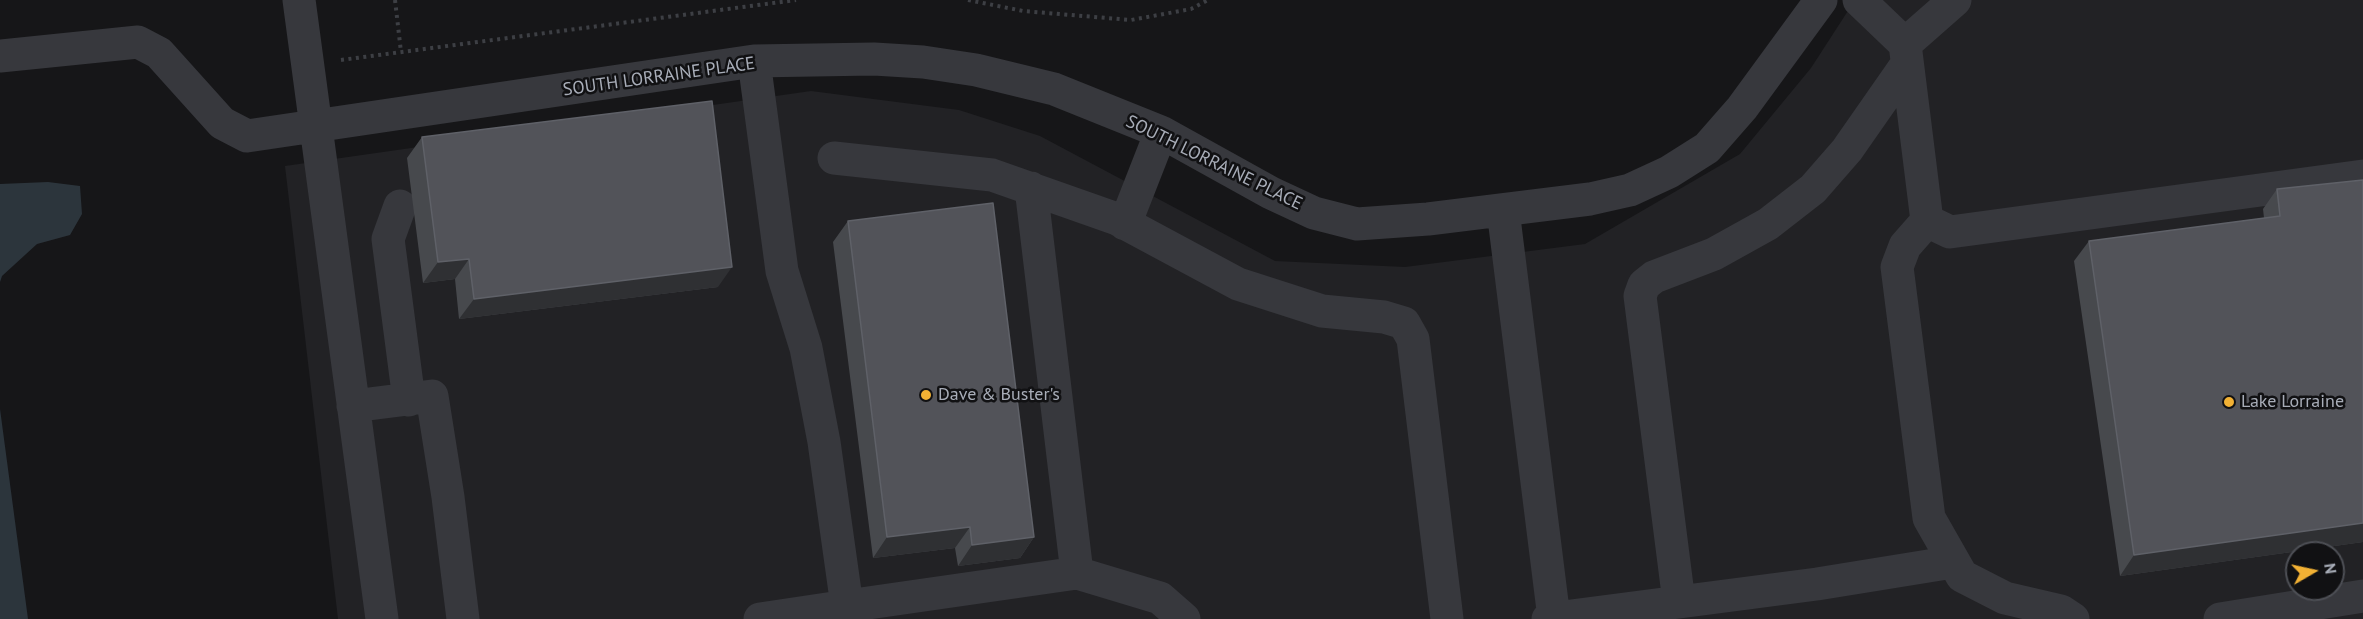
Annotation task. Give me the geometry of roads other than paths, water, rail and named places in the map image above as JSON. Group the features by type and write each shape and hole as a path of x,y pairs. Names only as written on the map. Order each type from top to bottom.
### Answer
{"street":[{"path":"299,0 382,619"},
{"name":"SOUTH LORRAINE PLACE","path":"0,56 138,42 159,53 222,123 248,136 754,61 874,59 923,62 976,70 1054,89 1161,132 1271,193 1314,213 1357,224 1590,199 1630,190 1669,172 1707,148 1742,108 1821,0"},
{"path":"1858,0 1906,54 1927,221 1905,246 1897,267 1929,518 1962,576 2005,598 2061,610 2073,619"},
{"path":"1679,602 1640,296 1644,285 1654,277 1714,254 1768,224 1812,189 1847,150 1906,54 1955,0"},
{"path":"754,61 782,271 807,348 824,442 847,606"},
{"path":"1125,224 1161,132"},
{"path":"834,158 992,175 1117,219 1238,284 1322,311 1384,317 1404,323 1413,339 1447,619"},
{"path":"1927,221 1950,232 2363,176"},
{"path":"1031,188 1077,573"},
{"path":"400,206 388,239 409,400"},
{"path":"1503,210 1554,618"},
{"path":"353,406 432,396 448,498 463,619"},
{"path":"1548,619 1953,562"},
{"path":"760,619 1077,573 1160,598 1184,619"},
{"path":"2220,619 2363,596"}],"place":[{"name":"Dave & Buster's","path":"926,395"},
{"name":"Lake Lorraine","path":"2229,402"}]}
